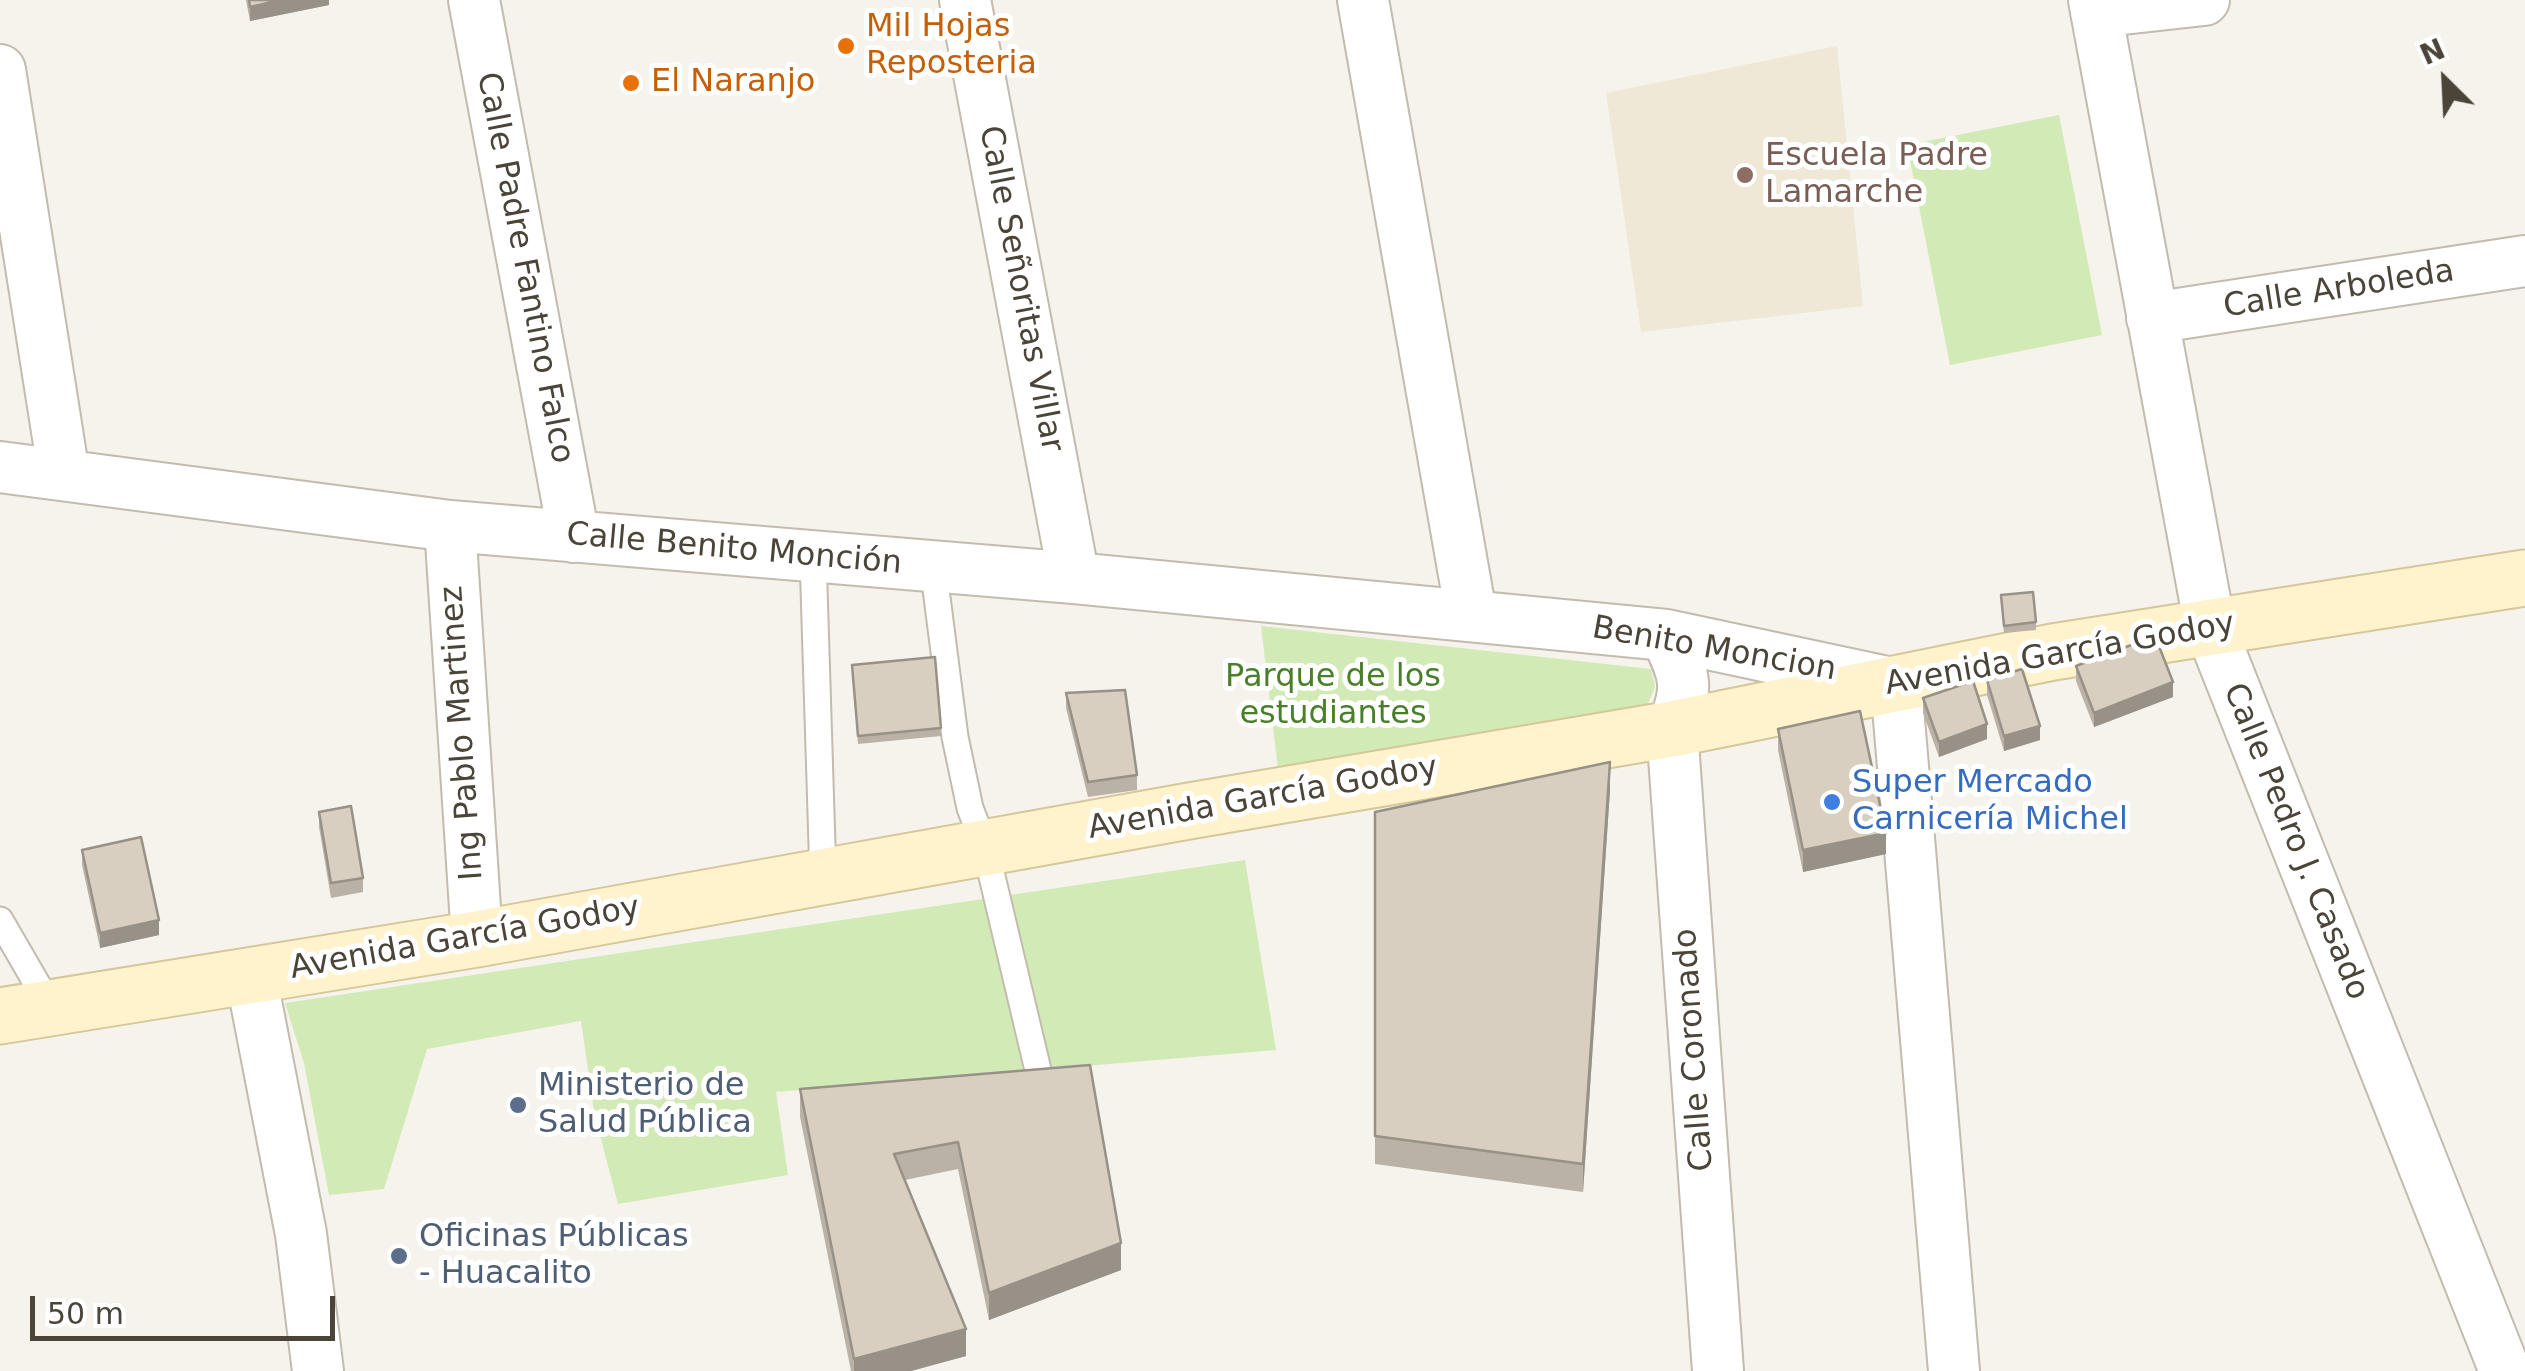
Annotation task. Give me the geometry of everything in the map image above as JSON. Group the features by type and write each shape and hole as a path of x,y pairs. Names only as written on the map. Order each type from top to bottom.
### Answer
{"main road":[{"name":"Avenida García Godoy","path":"25,1012 477,939 1672,728 2053,652 2525,578"}],"street":[{"name":"Calle Padre Fantino Falco","path":"474,0 574,537"},
{"name":"Calle Señoritas Villar","path":"966,0 1074,578"},
{"path":"1362,0 1471,614"},
{"path":"2095,6 2204,0"},
{"name":"Calle Pedro J. Casado","path":"2095,6 2210,627 2505,1371"},
{"path":"0,70 64,475"},
{"name":"Calle Arboleda","path":"2152,318 2525,262"},
{"name":"Calle Benito Monción","path":"0,467 450,526 1471,614"},
{"name":"Ing Pablo Martinez","path":"450,526 477,939"},
{"name":"Benito Moncion","path":"1471,614 1666,635 1896,684"},
{"name":"Calle Coronado","path":"1666,635 1682,672 1684,698 1672,728 1718,1371"},
{"path":"1896,684 1954,1371"},
{"path":"250,976 301,1234 318,1371"}],"lane":[{"path":"813,556 823,876"},
{"path":"933,566 955,737 970,808 986,847 1042,1087"},
{"path":"0,920 25,1012"}],"shaded area":[{"path":"1837,46 1863,306 1641,332 1606,93"}],"green space":[{"path":"2059,115 2102,335 1950,365 1907,145"},
{"name":"Parque de los estudiantes","path":"1261,626 1651,669 1655,687 1648,704 1278,769"},
{"path":"1245,860 1276,1050 776,1092 788,1175 618,1204 594,1112 581,1021 427,1049 384,1189 329,1195 304,1063 285,1003"}],"building":[{"path":"249,0 281,0 250,7"},
{"path":"2033,592 2036,622 2004,626 2001,595"},
{"path":"2155,636 2173,682 2094,713 2076,666"},
{"path":"935,657 941,728 858,736 852,665"},
{"path":"2022,669 2040,726 2004,736 1987,680"},
{"path":"1973,681 1987,724 1939,742 1923,698"},
{"path":"1125,690 1137,775 1088,782 1066,693"},
{"name":"Super Mercado Carnicería Michel","path":"1860,711 1886,833 1803,850 1778,729"},
{"path":"1610,762 1583,1164 1375,1136 1375,812"},
{"path":"351,806 363,878 331,883 319,812"},
{"path":"141,837 159,920 100,933 82,850"},
{"path":"1090,1065 1121,1243 989,1293 958,1142 894,1154 966,1329 854,1359 800,1089"}],"place":[{"name":"Mil Hojas Reposteria","path":"846,46"},
{"name":"El Naranjo","path":"631,83"},
{"name":"Escuela Padre Lamarche","path":"1745,175"},
{"name":"Super Mercado Carnicería Michel","path":"1832,802"},
{"name":"Ministerio de Salud Pública","path":"518,1105"},
{"name":"Oficinas Públicas - Huacalito","path":"399,1256"}]}
